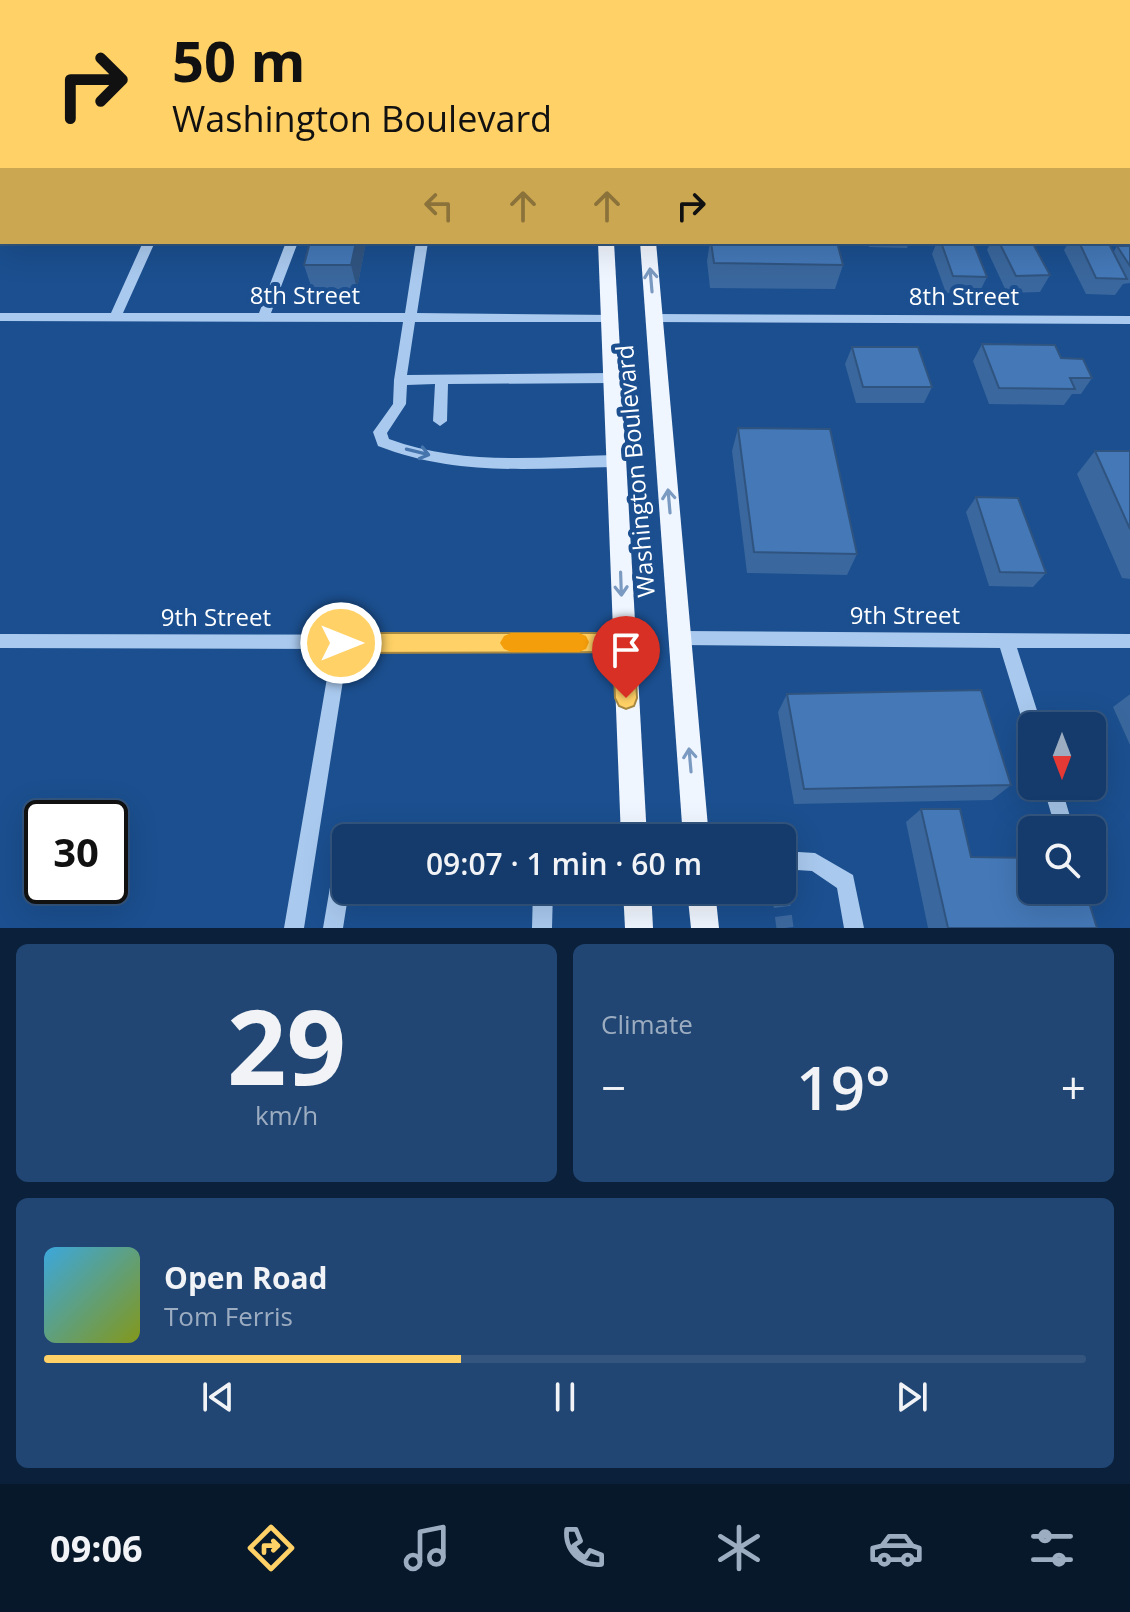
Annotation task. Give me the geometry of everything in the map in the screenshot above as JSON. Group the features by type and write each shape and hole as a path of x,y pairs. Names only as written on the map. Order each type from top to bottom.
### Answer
{"main road":[{"name":"Washington Boulevard","path":"606,244 633,824"},
{"name":"Washington Boulevard","path":"648,244 695,824"},
{"path":"638,904 639,928"},
{"path":"702,904 705,928"}],"street":[{"path":"115,318 148,244"},
{"path":"263,318 291,244"},
{"path":"422,244 400,380 402,395 398,411 380,432 383,442 435,457 485,463 615,461"},
{"name":"8th Street","path":"0,317 610,318"},
{"name":"8th Street","path":"654,318 1130,320"},
{"path":"400,380 612,378"},
{"path":"440,421 442,380"},
{"name":"9th Street","path":"680,638 1130,641"},
{"path":"1006,640 1029,712"},
{"name":"9th Street","path":"0,641 623,642"},
{"path":"294,928 341,643"},
{"path":"796,861 815,862 846,882 854,928"},
{"path":"333,928 337,904"},
{"path":"542,928 543,904"}],"building":[{"path":"309,244 356,244 351,265 304,265"},
{"path":"711,244 838,244 843,265 714,263"},
{"path":"942,244 974,244 987,277 953,276"},
{"path":"1000,244 1033,244 1050,275 1016,276"},
{"path":"1080,244 1109,244 1127,279 1096,278"},
{"path":"1117,246 1130,246 1130,266"},
{"path":"982,344 1055,345 1061,358 1083,359 1092,378 1070,378 1075,389 999,388"},
{"path":"852,347 918,347 932,387 863,387"},
{"path":"738,428 830,429 857,554 754,552"},
{"path":"1095,451 1130,451 1130,529"},
{"path":"976,497 1018,498 1046,573 1000,572"},
{"path":"981,690 1011,785 804,789 787,694"},
{"path":"921,809 960,809 971,857 1018,858 1018,904 1089,904 1097,928 948,928"}],"tunnel":[{"path":"782,904 785,928"}],"slow traffic":[{"path":"511,643 579,642"}],"route":[{"path":"341,643 623,642 626,698"}]}
